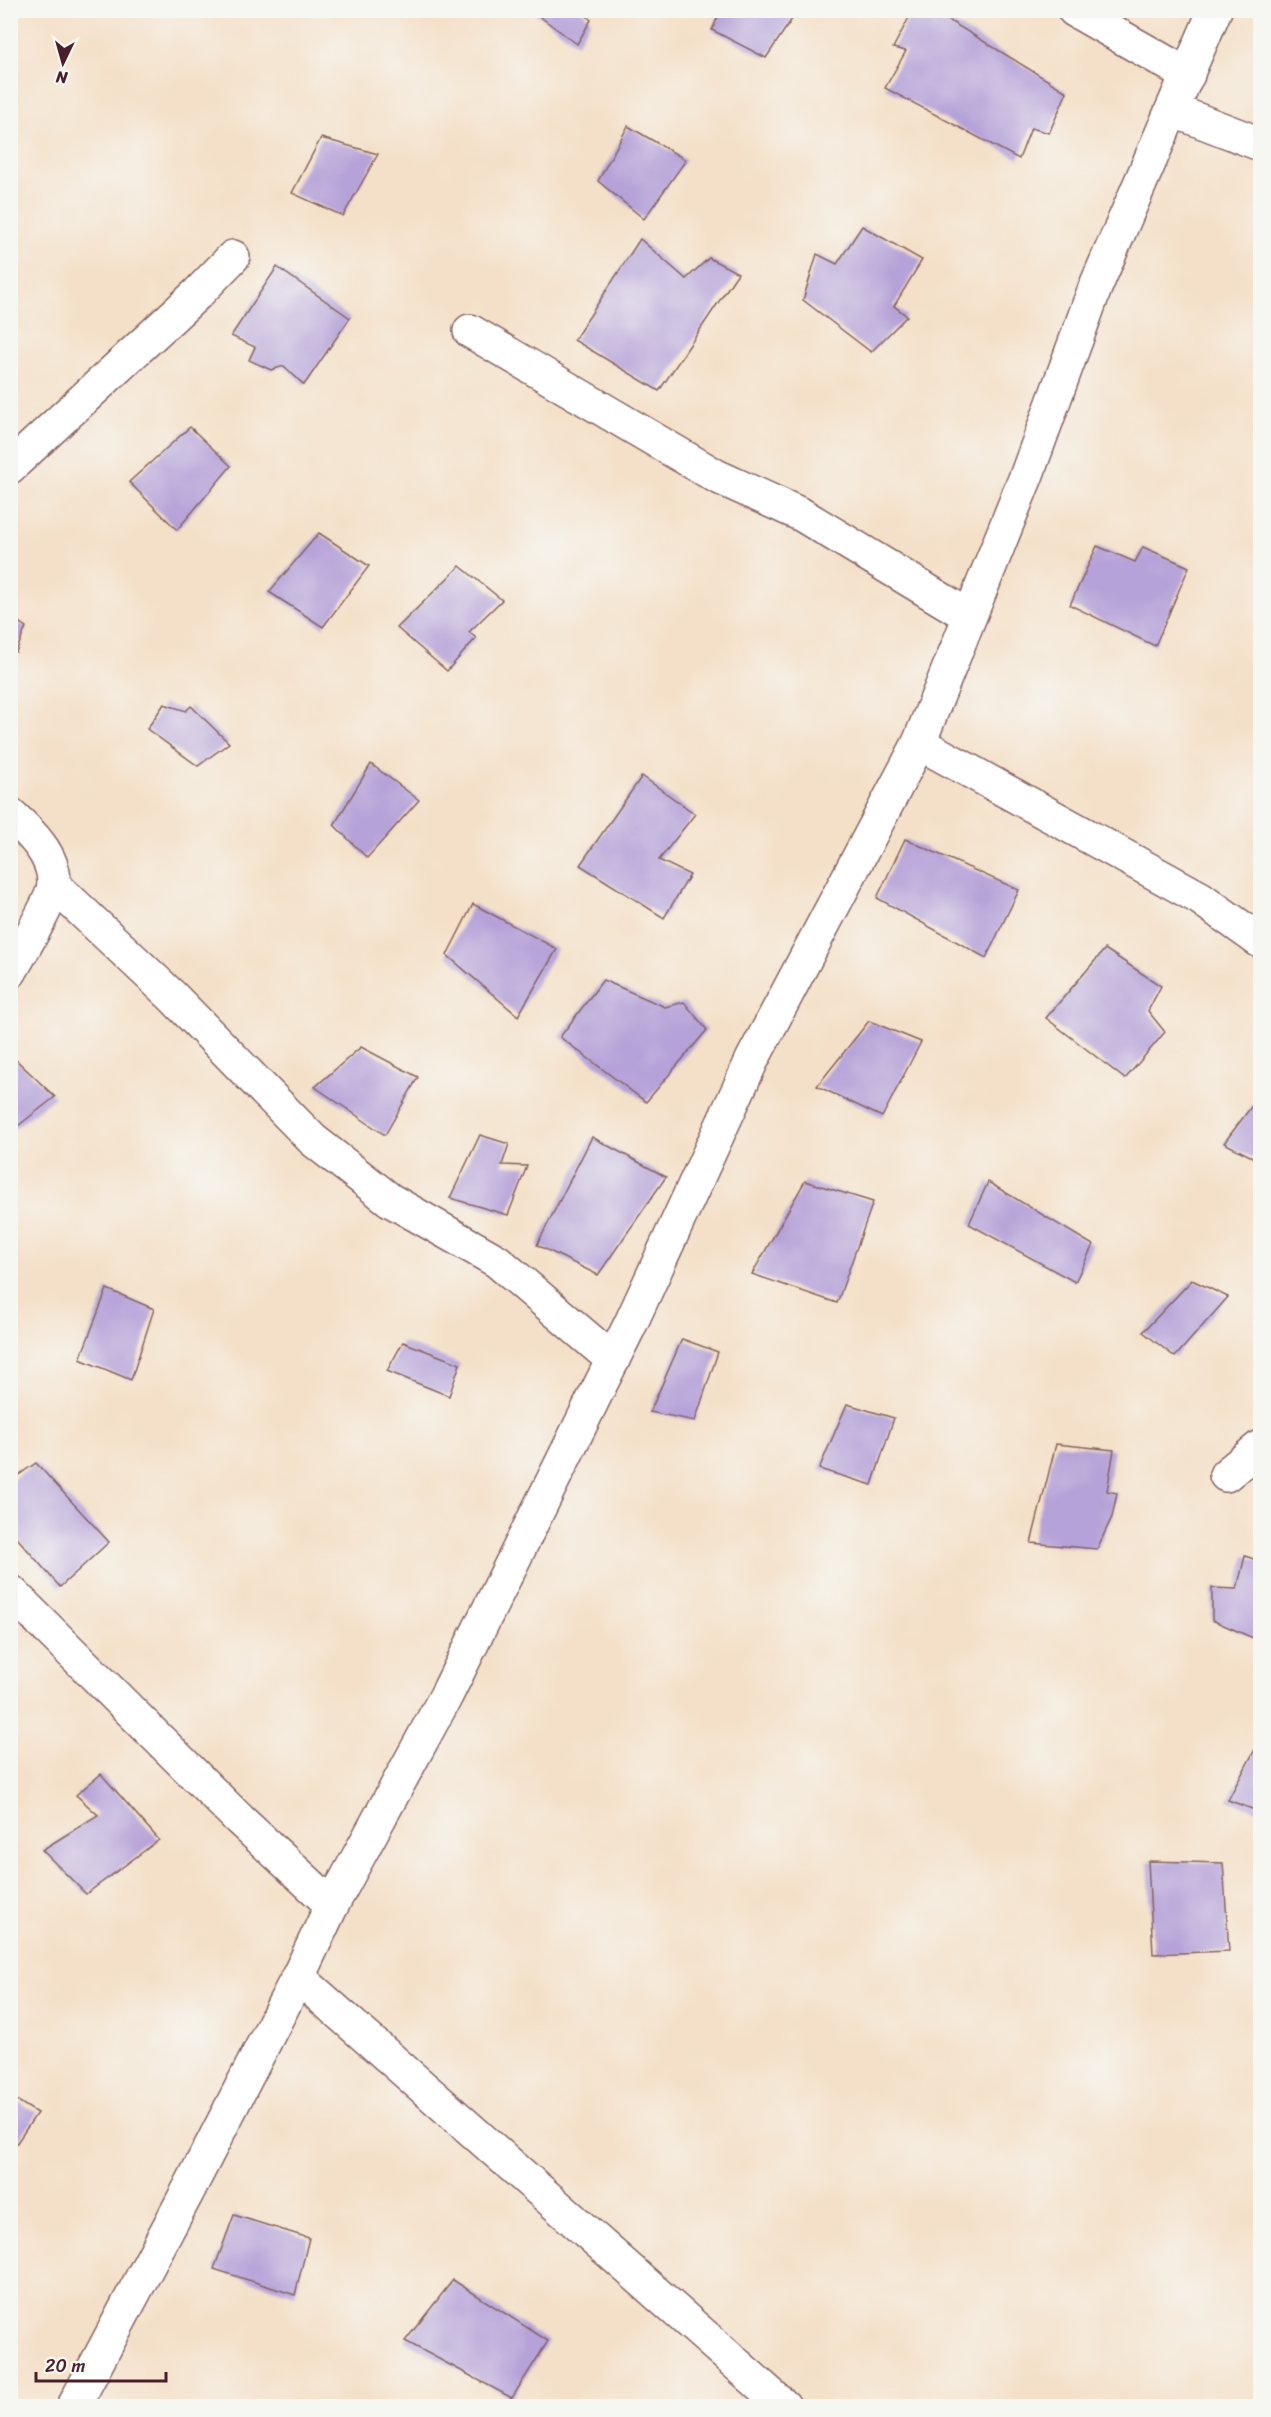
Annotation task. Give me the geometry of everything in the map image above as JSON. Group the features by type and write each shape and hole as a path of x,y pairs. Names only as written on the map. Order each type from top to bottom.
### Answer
{"street":[{"path":"1074,10 1188,75"},
{"path":"74,2406 298,1977 332,1905 446,1696 613,1360 752,1060 919,743 1027,474 1095,288 1215,10"},
{"path":"1172,110 1260,144"},
{"path":"10,467 198,293 233,257"},
{"path":"470,331 716,476 802,515 969,616"},
{"path":"919,743 1200,898 1260,941"},
{"path":"10,814 33,835 51,864 54,885 38,922 10,972"},
{"path":"54,885 172,996 313,1140 390,1200 497,1261 613,1360"},
{"path":"1226,1475 1260,1447"},
{"path":"10,1591 240,1820 332,1905"},
{"path":"298,1977 784,2406"}],"building":[{"path":"531,10 581,10 591,20 577,44"},
{"path":"721,10 798,10 766,58 712,30"},
{"path":"913,10 932,10 1067,92 1049,133 1031,128 1019,159 885,88 906,51 893,48"},
{"path":"628,126 686,160 644,219 598,181"},
{"path":"321,138 378,154 343,216 292,193"},
{"path":"862,226 922,260 894,306 907,316 871,352 803,300 817,254 837,264"},
{"path":"640,239 686,279 709,258 738,273 659,391 574,340"},
{"path":"277,267 350,318 304,385 284,366 271,370 249,360 255,347 231,336"},
{"path":"190,427 231,466 177,530 129,482"},
{"path":"319,533 369,566 323,627 269,592"},
{"path":"1097,546 1135,562 1143,547 1189,567 1155,646 1070,605"},
{"path":"460,566 502,600 469,632 476,638 447,671 397,628"},
{"path":"10,616 26,627 16,652 10,650"},
{"path":"164,704 186,711 191,706 229,743 198,766 147,729"},
{"path":"371,764 419,800 367,858 334,825"},
{"path":"642,776 695,814 659,860 690,875 664,918 580,865"},
{"path":"905,839 1019,890 986,958 877,898"},
{"path":"473,904 557,949 518,1016 447,955"},
{"path":"1105,949 1161,986 1148,1011 1165,1032 1125,1079 1046,1018"},
{"path":"603,980 665,1007 684,1002 707,1030 646,1102 560,1037"},
{"path":"869,1021 921,1042 882,1117 817,1086"},
{"path":"361,1047 418,1077 385,1135 315,1087"},
{"path":"10,1054 55,1097 10,1132"},
{"path":"1260,1095 1260,1161 1224,1143"},
{"path":"480,1135 509,1144 502,1165 527,1166 508,1215 450,1198"},
{"path":"592,1137 666,1177 598,1275 537,1245"},
{"path":"805,1181 873,1202 837,1303 752,1274"},
{"path":"988,1182 1093,1245 1075,1282 969,1224"},
{"path":"1192,1280 1228,1297 1175,1357 1143,1332"},
{"path":"107,1289 154,1309 131,1380 80,1359"},
{"path":"682,1339 718,1352 695,1421 650,1412"},
{"path":"403,1342 460,1364 449,1396 387,1371"},
{"path":"847,1404 894,1418 872,1485 819,1469"},
{"path":"1056,1444 1114,1450 1107,1491 1117,1493 1112,1517 1097,1549 1031,1543"},
{"path":"36,1463 109,1542 60,1587 10,1530 10,1481"},
{"path":"1245,1556 1260,1561 1260,1641 1212,1620 1212,1588 1237,1589"},
{"path":"1260,1740 1260,1812 1228,1800"},
{"path":"101,1774 159,1840 86,1894 42,1850 98,1815 76,1795"},
{"path":"1148,1861 1223,1863 1229,1951 1153,1954"},
{"path":"10,2096 37,2113 10,2153"},
{"path":"234,2215 309,2238 295,2295 214,2269"},
{"path":"453,2280 548,2341 512,2398 405,2341"}]}
